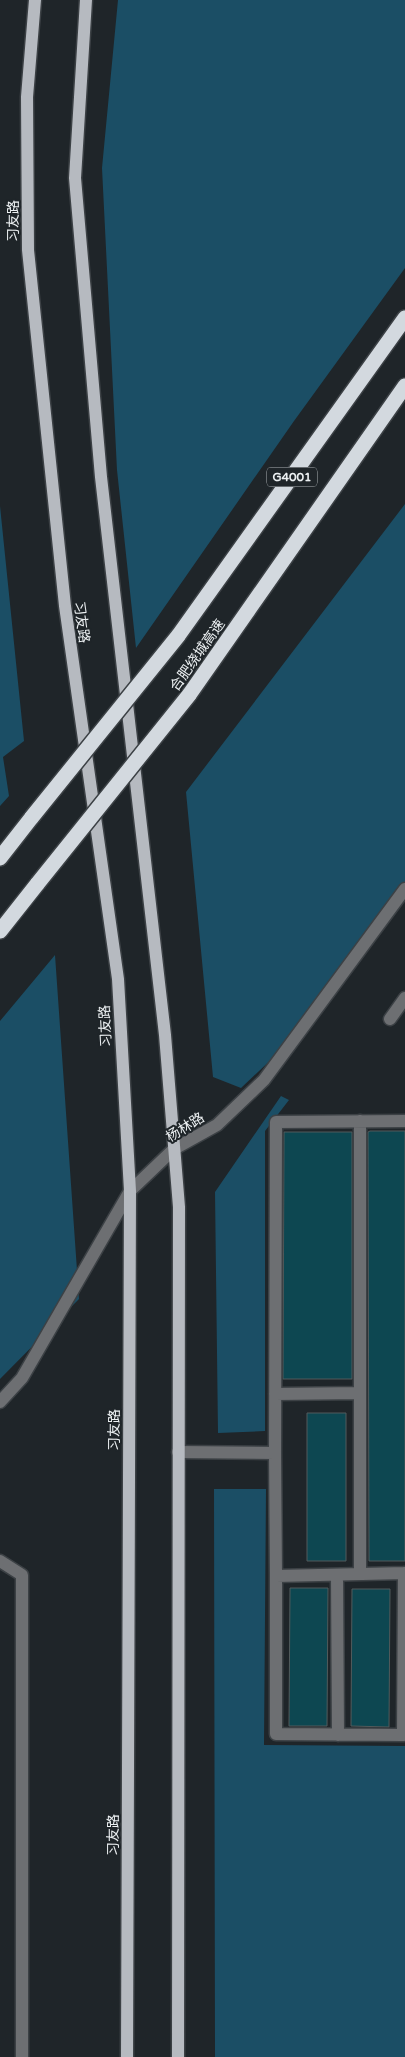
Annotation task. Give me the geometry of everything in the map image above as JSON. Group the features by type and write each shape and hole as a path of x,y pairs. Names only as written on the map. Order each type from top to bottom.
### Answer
{"highway":[{"name":"合肥绕城高速","path":"0,858 178,636 405,318"},
{"name":"合肥绕城高速","path":"0,931 189,694 405,386"}],"main road":[{"name":"习友路","path":"35,0 27,97 28,250 65,606 118,979 130,1191 127,2057"},
{"path":"86,0 75,178 101,478 165,1035 179,1207 178,2057"}],"street":[{"name":"杨林路","path":"0,1402 22,1378 130,1191 174,1150 217,1125 264,1080 405,890"},
{"path":"390,1019 405,998"},
{"path":"360,1121 360,1574"},
{"path":"276,1576 405,1574 403,1735 276,1734 275,1394 276,1122 405,1121"},
{"path":"275,1394 360,1393"},
{"path":"178,1452 275,1453"},
{"path":"0,1561 22,1575 22,2057"},
{"path":"337,1575 338,1735"}],"shaded area":[{"path":"118,0 405,0 405,268 294,421 136,648 117,470 102,168"},
{"path":"405,504 405,883 276,1055 241,1088 213,1077 186,792"},
{"path":"0,506 24,741 3,757 9,796 0,806"},
{"path":"55,955 79,1299 0,1379 0,1021"},
{"path":"281,1096 289,1100 265,1131 265,1431 218,1433 215,1192"},
{"path":"214,1489 266,1489 264,1745 405,1746 405,2057 215,2057"}],"building":[{"path":"405,1131 405,1561 369,1561 368,1132"},
{"path":"284,1132 352,1132 352,1379 283,1379"},
{"path":"307,1413 346,1413 346,1561 307,1561"},
{"path":"290,1588 328,1588 327,1726 289,1726"},
{"path":"352,1589 390,1589 389,1727 351,1726"}]}
